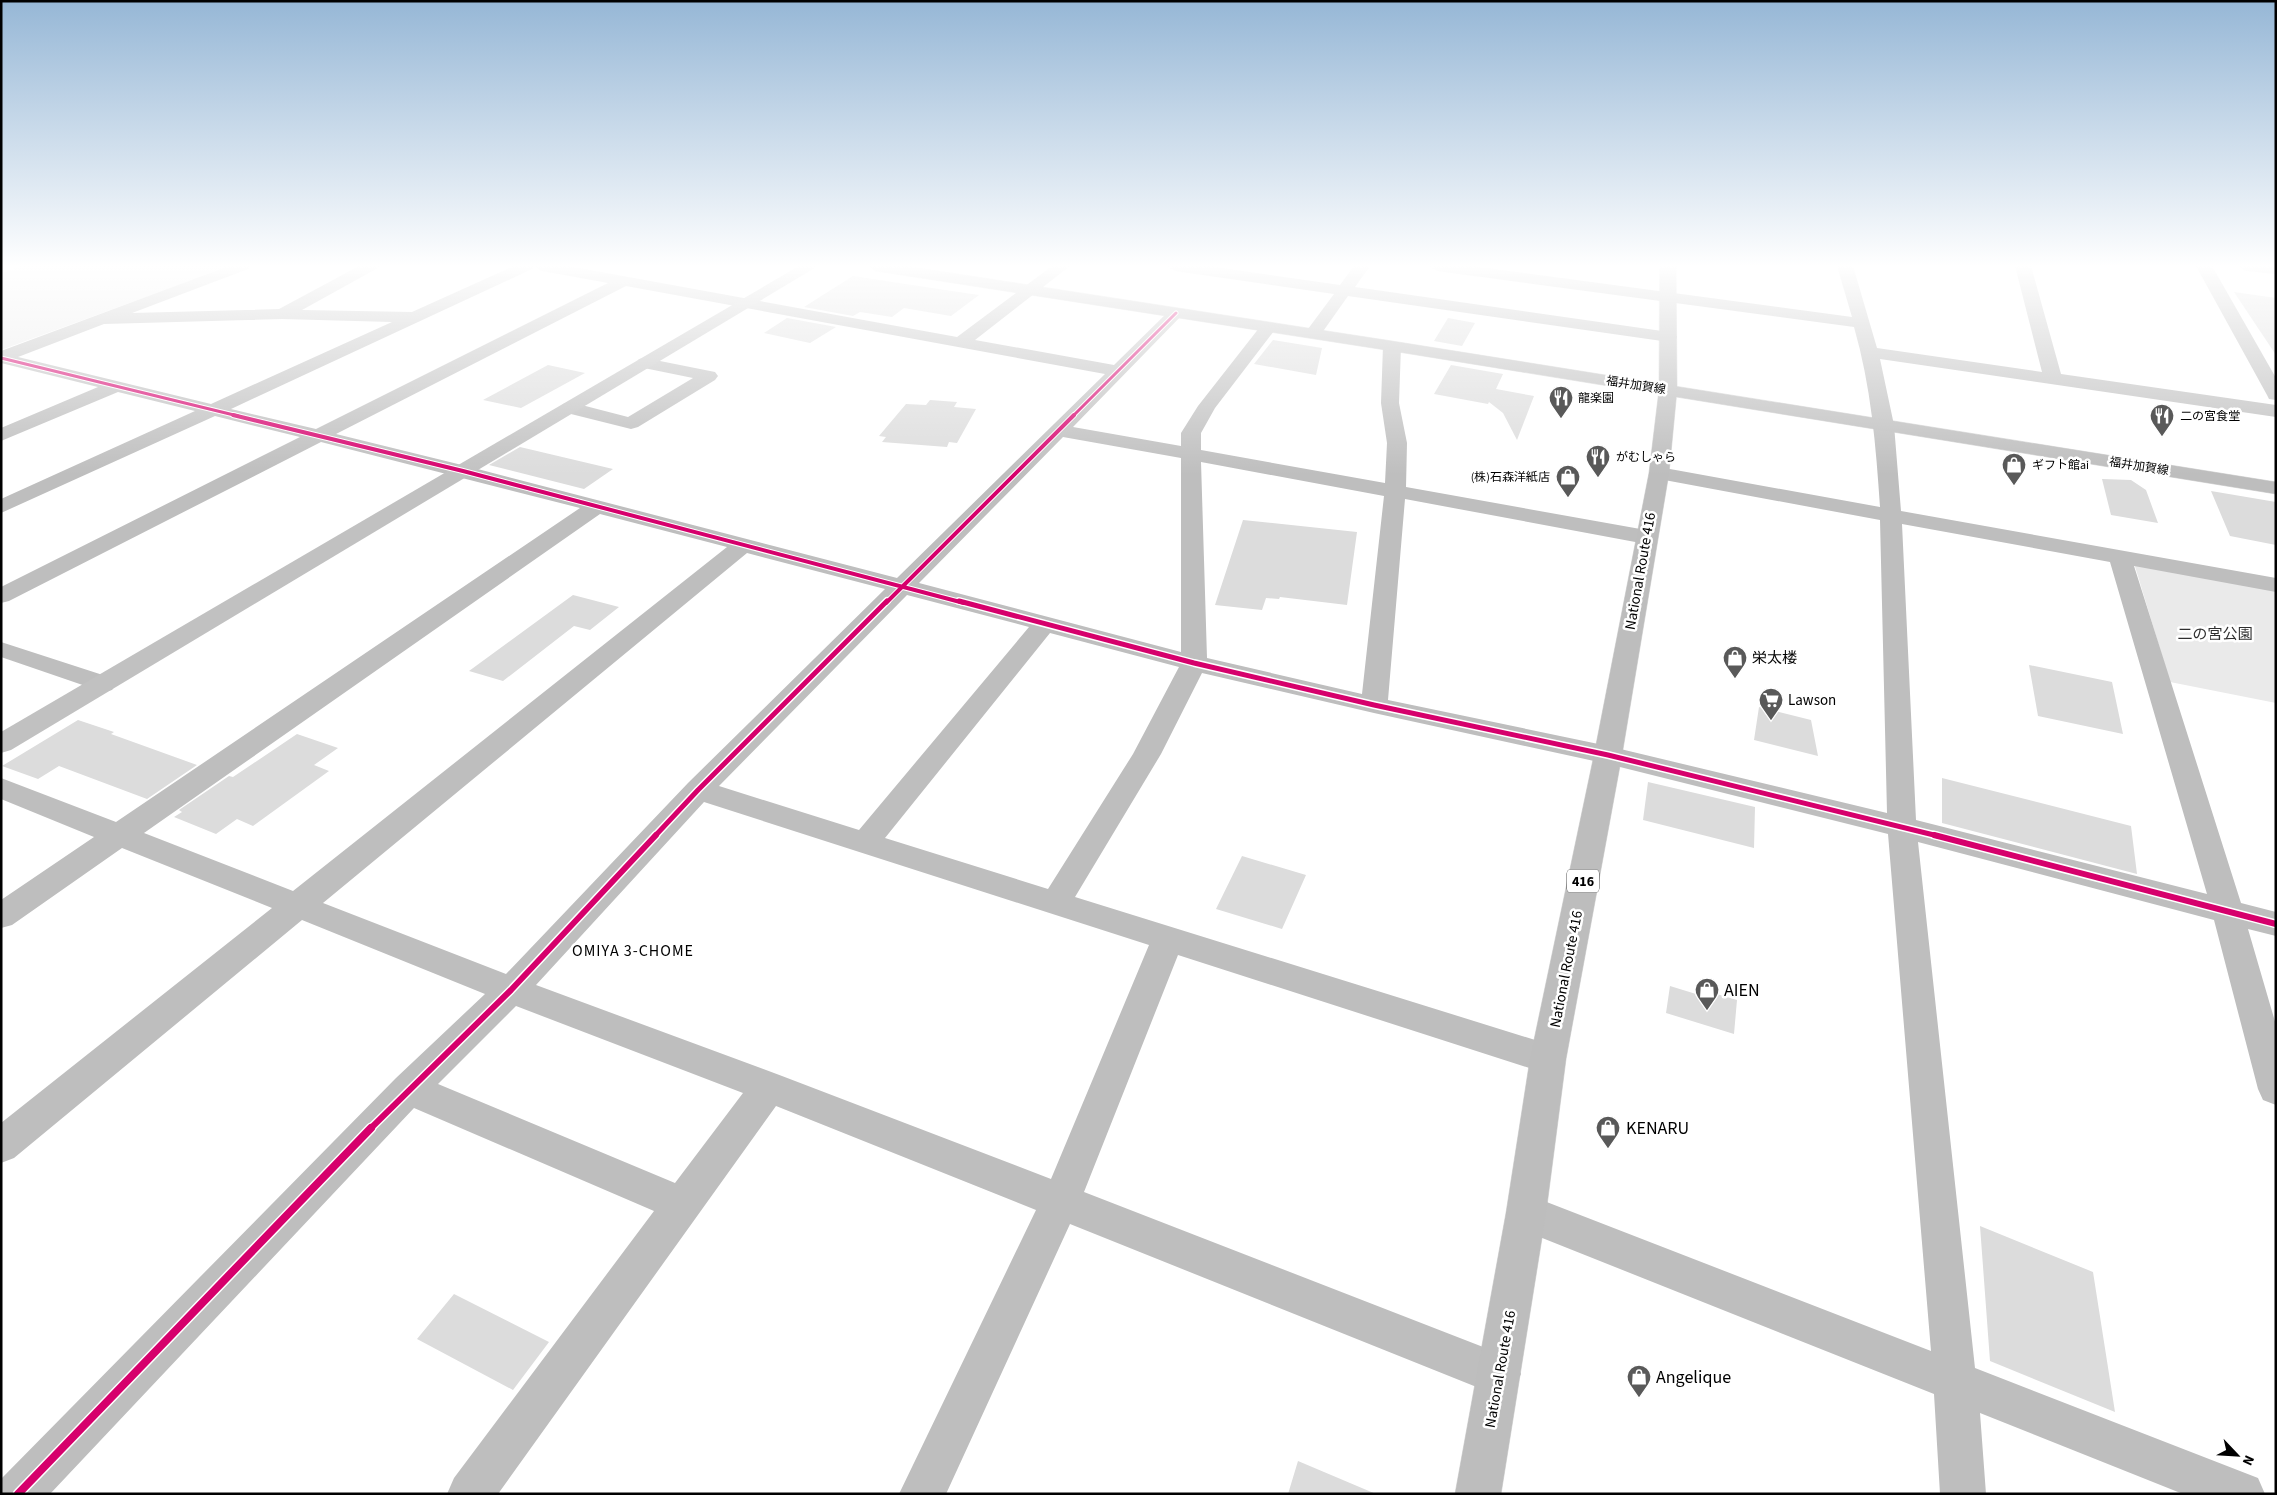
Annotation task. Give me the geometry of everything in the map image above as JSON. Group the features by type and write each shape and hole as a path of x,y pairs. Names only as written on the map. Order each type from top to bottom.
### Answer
{"main road":[{"name":"福井加賀線","path":"1324,336 2276,488"},
{"name":"National Route 416","path":"1478,1494 1526,1213 1548,1059 1608,755 1659,473 1668,390 1668,337"}],"street":[{"path":"1,358 58,336"},
{"path":"1,507 377,336"},
{"path":"1,596 515,336"},
{"path":"1,744 691,336"},
{"path":"927,336 1118,371"},
{"path":"961,342 969,336"},
{"path":"18,1494 410,1089 511,990 698,790 1153,336"},
{"path":"1056,903 1147,754 1194,663 1191,433 1207,406 1262,336"},
{"path":"1659,336 1668,337"},
{"path":"1865,336 1870,352 1884,425 1891,516 1902,827 1964,1494"},
{"path":"2042,336 2053,379"},
{"path":"2243,336 2276,395"},
{"path":"1374,705 1395,490 1397,443 1390,403 1392,346"},
{"path":"1870,352 2276,411"},
{"path":"1,358 463,471 1194,663 1374,705 1608,755 1902,827 2276,924"},
{"path":"570,408 631,424 709,376 645,363"},
{"path":"1,435 117,386"},
{"path":"1058,430 1646,537"},
{"path":"1659,473 2276,585"},
{"path":"1,916 598,506"},
{"path":"1,1146 743,545"},
{"path":"2120,557 2226,910 2276,1089"},
{"path":"865,843 1044,624"},
{"path":"1,649 103,684"},
{"path":"1,788 298,904 511,990 769,1087 1499,1374"},
{"path":"698,790 1548,1059"},
{"path":"922,1494 1061,1201 1168,938"},
{"path":"470,1494 769,1087"},
{"path":"410,1089 683,1205"},
{"path":"1526,1213 2242,1494"}],"green space":[{"path":"1,336 40,336 1,350"},
{"name":"二の宮公園","path":"2134,563 2276,588 2276,703 2170,682"}],"building":[{"path":"777,336 822,336 810,343"},
{"path":"1437,336 1468,336 1462,346 1434,341"},
{"path":"2263,336 2276,336 2276,355"},
{"path":"1273,340 1322,348 1316,375 1254,364"},
{"path":"548,365 585,373 521,408 483,400"},
{"path":"1451,365 1503,374 1496,389 1534,396 1517,440 1503,413 1489,402 1488,404 1434,394"},
{"path":"930,400 957,402 954,407 976,409 957,443 949,442 947,447 882,442 886,437 879,436 906,404 926,405"},
{"path":"520,447 613,469 584,489 489,465"},
{"path":"2102,479 2131,480 2146,490 2158,523 2111,515"},
{"path":"2211,491 2276,502 2276,545 2230,536"},
{"path":"1243,520 1357,532 1347,605 1280,597 1279,599 1266,598 1262,610 1215,605"},
{"path":"573,595 619,607 590,630 574,626 503,681 469,671"},
{"path":"2029,665 2112,682 2123,734 2038,716"},
{"path":"1759,707 1811,720 1818,756 1754,740"},
{"path":"78,720 114,732 111,734 197,765 147,799 59,766 38,779 2,766"},
{"path":"297,734 338,748 314,765 329,771 253,826 237,819 216,834 174,817 182,812 179,810 229,776 233,777"},
{"path":"1942,778 2131,826 2137,874 1942,823"},
{"path":"1648,782 1755,807 1754,848 1643,820"},
{"path":"1242,856 1306,875 1282,929 1216,909"},
{"path":"1670,986 1709,998 1710,992 1737,1000 1734,1034 1666,1013"},
{"path":"1980,1226 2093,1272 2115,1412 1990,1361"},
{"path":"454,1294 549,1342 513,1390 417,1339"},
{"path":"1298,1461 1376,1494 1288,1494"}],"cycle path":[{"path":"18,1494 409,1089 511,990 698,790 1153,336"},
{"path":"1,358 463,471 1194,663 1374,705 1608,755 1902,827 2276,924"}],"place":[{"name":"龍楽園","path":"1561,419"},
{"name":"二の宮食堂","path":"2162,437"},
{"name":"がむしゃら","path":"1598,478"},
{"name":"ギフト館ai","path":"2014,486"},
{"name":"(株)石森洋紙店","path":"1568,498"},
{"name":"栄太楼","path":"1735,679"},
{"name":"Lawson","path":"1771,721"},
{"name":"AIEN","path":"1707,1011"},
{"name":"KENARU","path":"1608,1149"},
{"name":"Angelique","path":"1639,1398"}],"district":[{"name":"OMIYA 3-CHOME","path":"633,950"}]}
